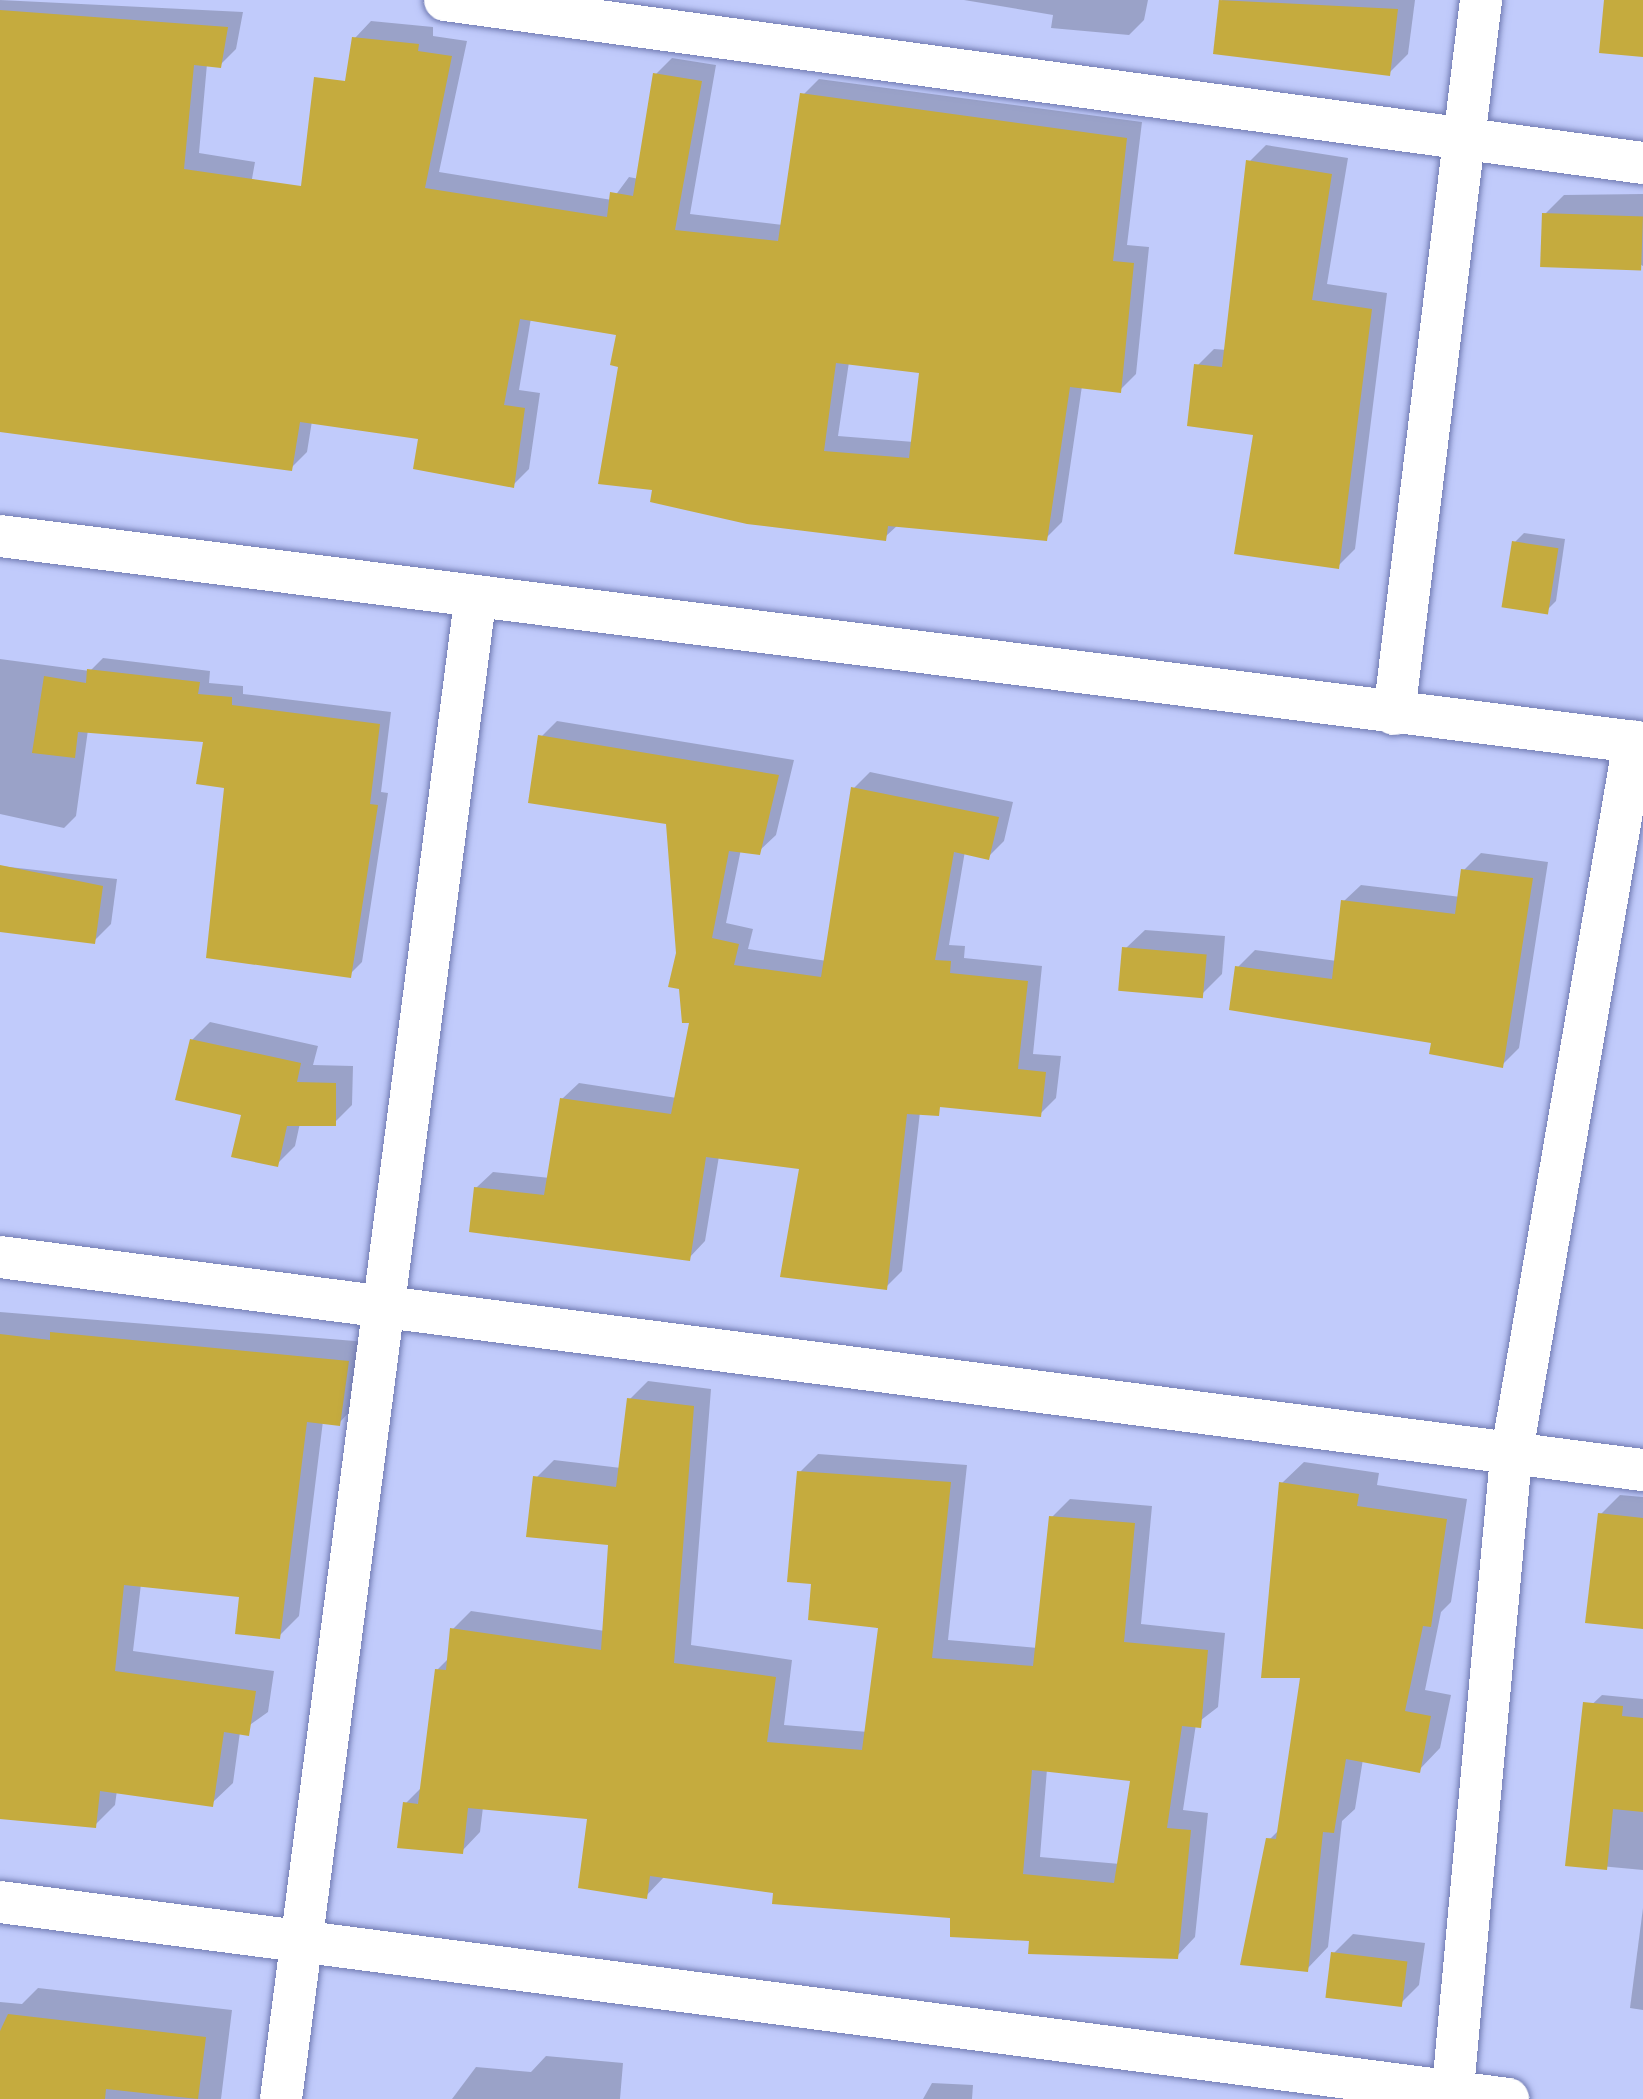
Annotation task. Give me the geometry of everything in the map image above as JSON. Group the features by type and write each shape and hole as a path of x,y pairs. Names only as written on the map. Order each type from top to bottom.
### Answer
{"street":[{"path":"445,0 1643,163"},
{"path":"1394,714 1468,138 1481,0"},
{"path":"0,536 475,602 1639,742 1511,1457 1453,2096"},
{"path":"280,2099 378,1306 475,602"},
{"path":"0,1257 1511,1457 1643,1470"},
{"path":"0,1902 296,1946 1453,2096 1508,2099"}],"building":[{"path":"1219,0 1398,9 1390,76 1213,54"},
{"path":"1604,0 1643,0 1643,57 1599,53"},
{"path":"0,10 228,27 221,68 194,65 184,169 301,186 314,77 345,81 352,37 419,44 418,51 452,56 425,188 607,217 610,192 633,196 653,73 702,81 675,230 778,241 800,93 1127,138 1113,261 1134,263 1121,393 1070,387 1047,541 888,526 886,541 747,524 650,502 652,490 598,484 618,367 610,365 616,335 520,319 504,405 525,408 514,488 413,469 418,439 300,422 292,471 0,432","holes":["836,363 919,373 909,458 824,451"]},
{"path":"1246,160 1332,174 1312,300 1372,309 1339,569 1234,554 1253,435 1187,426 1194,364 1222,367"},
{"path":"1542,213 1643,217 1641,270 1540,267"},
{"path":"1512,541 1558,548 1548,615 1502,607"},
{"path":"87,669 200,682 198,694 232,697 232,705 380,724 370,804 378,805 351,978 206,958 224,788 196,784 203,742 78,732 75,758 32,753 44,676 86,683"},
{"path":"538,735 779,775 760,855 729,851 712,938 739,944 734,965 821,977 851,787 999,817 989,860 954,852 935,960 951,961 950,973 1028,981 1018,1069 1046,1072 1041,1117 940,1107 939,1116 907,1114 887,1290 780,1277 799,1169 706,1157 690,1261 469,1232 474,1187 544,1195 560,1098 671,1114 689,1023 682,1023 679,989 668,987 676,953 666,824 528,803"},
{"path":"0,865 103,886 95,944 0,932"},
{"path":"1461,869 1533,878 1503,1068 1429,1054 1431,1043 1229,1010 1235,966 1332,979 1341,900 1455,914"},
{"path":"1122,947 1207,954 1203,998 1118,991"},
{"path":"190,1039 301,1063 297,1082 336,1083 336,1126 287,1126 278,1167 231,1157 241,1115 175,1100"},
{"path":"50,1332 349,1361 340,1426 307,1422 280,1639 235,1634 239,1597 124,1585 115,1671 256,1691 249,1736 224,1732 213,1807 100,1791 96,1828 0,1819 0,1334 50,1340"},
{"path":"627,1398 694,1406 674,1663 776,1677 767,1742 862,1750 878,1628 808,1620 811,1584 787,1582 797,1471 951,1482 932,1658 1033,1666 1049,1516 1135,1523 1124,1642 1208,1650 1201,1728 1182,1726 1167,1828 1191,1830 1178,1959 1028,1954 1029,1941 950,1937 950,1918 772,1904 773,1893 650,1876 647,1899 578,1888 587,1819 468,1808 463,1854 397,1848 403,1802 418,1804 435,1669 446,1670 450,1628 601,1650 608,1545 526,1537 533,1476 616,1487","holes":["1032,1770 1130,1781 1114,1883 1023,1874"]},
{"path":"1279,1482 1359,1494 1357,1506 1447,1519 1431,1627 1423,1626 1405,1711 1431,1716 1420,1773 1346,1759 1334,1833 1323,1832 1308,1972 1240,1965 1266,1838 1276,1839 1300,1678 1261,1678"},
{"path":"1598,1513 1643,1518 1643,1629 1585,1623"},
{"path":"1583,1702 1623,1706 1622,1716 1643,1718 1643,1812 1613,1809 1607,1870 1565,1866"},
{"path":"1331,1952 1407,1961 1402,2007 1325,1998"},
{"path":"8,2014 206,2037 198,2099 106,2089 105,2099 0,2099 0,2031"}]}
